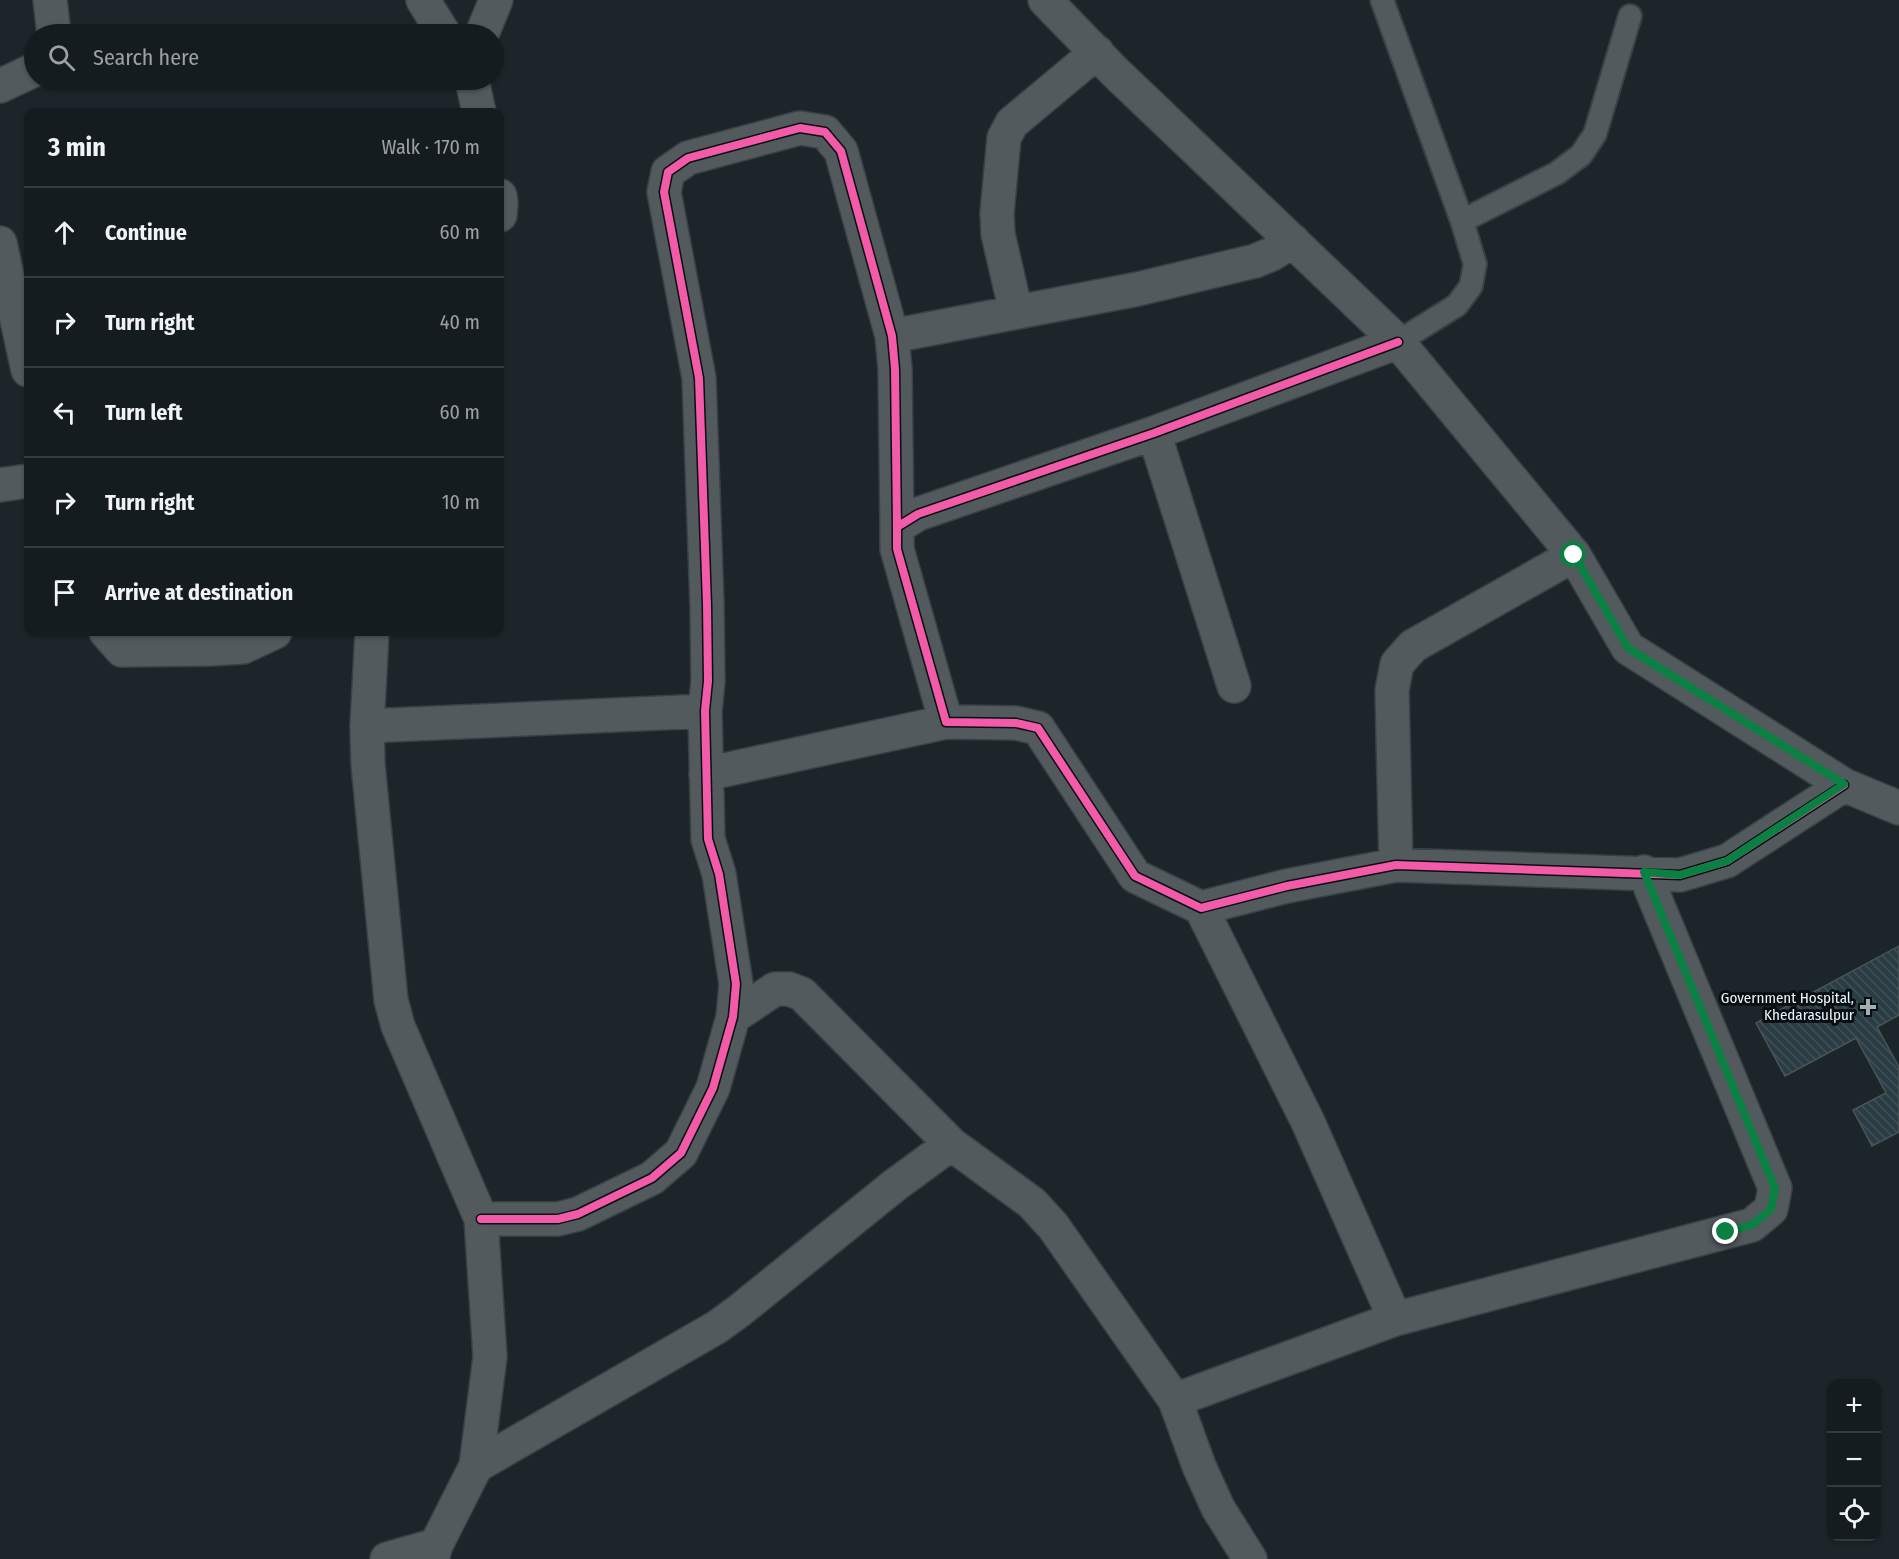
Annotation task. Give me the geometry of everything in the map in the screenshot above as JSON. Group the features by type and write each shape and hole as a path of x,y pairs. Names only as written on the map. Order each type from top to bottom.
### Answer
{"street":[{"path":"50,0 53,24"},
{"path":"423,0 438,24"},
{"path":"486,24 496,0"},
{"path":"1045,0 1398,342 1574,555 1628,648 1844,784 1899,808"},
{"path":"1016,312 998,234 997,213 1004,138 1012,123 1097,52"},
{"path":"0,86 24,75"},
{"path":"474,90 478,108"},
{"path":"481,1219 558,1219 578,1214 652,1178 681,1153 713,1088 733,1017 736,984 719,874 708,839 705,711 708,681 707,605 699,378 664,192 668,172 688,159 800,129 825,132 841,151 892,336 895,369 897,549 946,722"},
{"path":"892,336 1138,289 1256,261 1293,241"},
{"path":"0,243 24,346"},
{"path":"897,527 918,514 1154,434 1398,342"},
{"path":"1154,434 1234,686"},
{"path":"0,486 24,482"},
{"path":"1396,865 1392,690 1397,664 1413,646 1574,555"},
{"path":"110,636 122,650 243,647 266,636"},
{"path":"372,636 367,726 368,764 391,1000 398,1026 481,1219 490,1358 476,1466 434,1552 387,1559"},
{"path":"367,726 705,711"},
{"path":"706,774 946,722 1016,723 1038,728 1135,876 1201,908 1308,1122 1395,1319"},
{"path":"1201,908 1287,886 1396,865 1680,875 1727,861 1844,784"},
{"path":"1175,1400 1395,1319 1752,1225 1771,1209 1775,1188 1644,872"},
{"path":"733,1017 775,989 789,989 802,994 951,1144 1032,1203 1053,1226 1175,1400 1208,1487 1218,1508 1250,1559"},
{"path":"476,1466 717,1327 895,1185 951,1144"}],"lane":[{"path":"1382,0 1462,221 1475,264 1471,286 1457,305 1398,342"},
{"path":"1462,221 1557,173 1581,155 1595,134 1630,16"}],"building":[{"path":"1899,946 1899,1015 1877,1027 1899,1067 1899,1132 1872,1146 1853,1110 1886,1093 1856,1038 1785,1076 1756,1023"}],"cycle path":[{"path":"481,1219 558,1219 578,1214 652,1178 681,1153 713,1088 733,1017 736,984 719,874 708,839 705,711 708,681 707,605 699,378 664,192 668,172 688,158 800,128 825,132 841,151 892,336 895,369 897,527"},
{"path":"1398,342 1154,433 918,514 897,527 897,549 946,722 1016,723 1038,728 1135,876 1201,908 1287,886 1396,865 1680,875 1727,861 1844,785"}],"place":[{"name":"Government Hospital, Khedarasulpur","path":"1868,1007"}],"route":[{"path":"1574,555 1628,648 1844,784 1727,861 1680,875 1644,872 1775,1188 1771,1209 1752,1225 1726,1232"}]}
